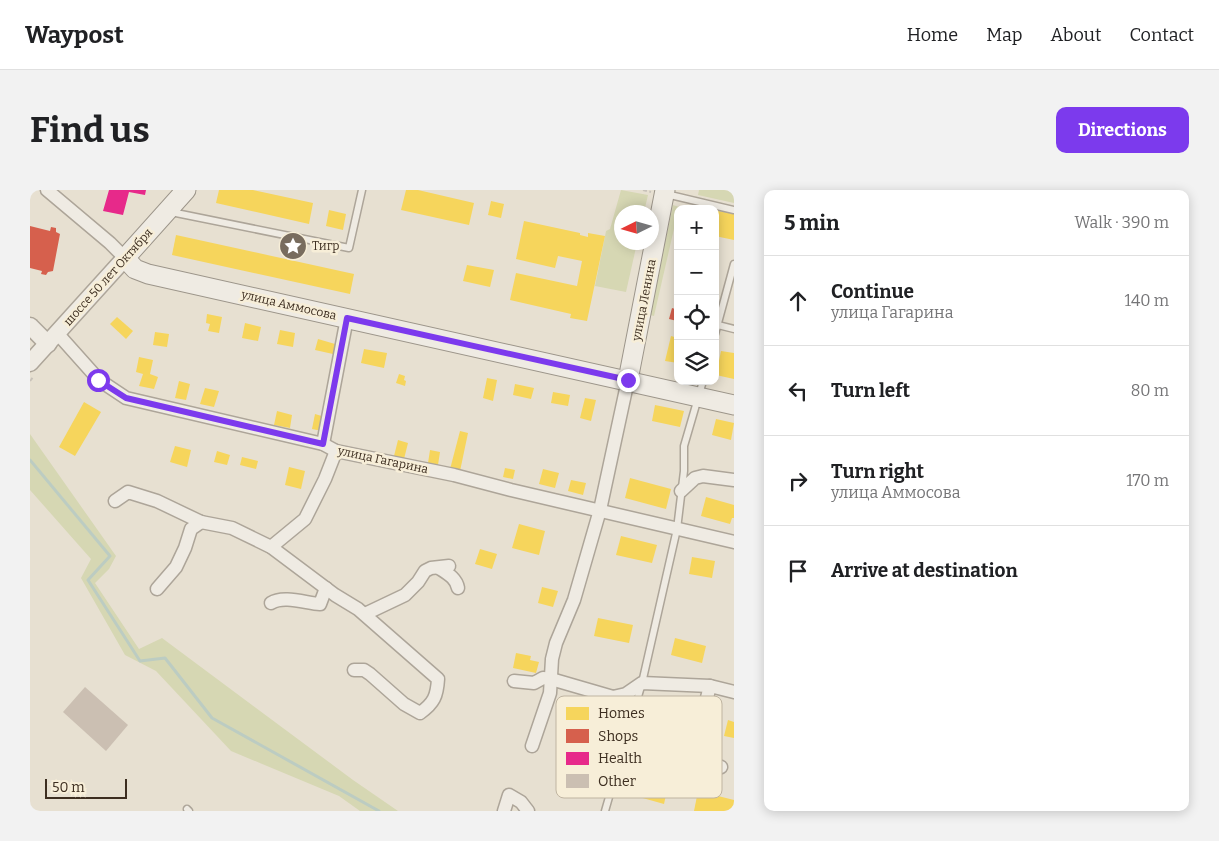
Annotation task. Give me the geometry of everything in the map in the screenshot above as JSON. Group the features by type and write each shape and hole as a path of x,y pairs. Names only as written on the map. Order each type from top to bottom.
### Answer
{"main road":[{"name":"шоссе 50 лет Октября","path":"125,258 186,190"},
{"name":"улица Ленина","path":"628,380 665,192"},
{"name":"улица Аммосова","path":"125,258 134,269 148,274 628,380 701,389 734,405"}],"street":[{"name":"улица Аммосова","path":"47,190 125,258"},
{"name":"шоссе 50 лет Октября","path":"33,369 52,338 125,258"},
{"path":"323,444 347,318"},
{"name":"улица Гагарина","path":"30,326 52,338 98,380 126,398 323,444 336,451 454,475 734,542"},
{"path":"532,746 550,693 552,659 556,643 574,600 600,510 628,380"},
{"path":"271,547 305,519 325,480 336,451"},
{"path":"681,491 695,478 703,476 734,480"},
{"path":"115,500 128,492 157,501 201,522 232,528 271,547 365,614 438,679 437,688 431,705 420,713 404,704 364,670 354,670"},
{"path":"157,589 176,567 192,529 201,522"},
{"path":"365,614 405,595 418,582 425,571 431,568 444,567 457,583 458,588"},
{"path":"271,603 276,600 286,600 320,604 326,588"},
{"path":"514,681 534,683 543,678 550,679 610,696"},
{"path":"617,696 626,694 642,683 710,686 734,692"},
{"path":"707,696 710,686"},
{"path":"504,811 509,795 521,802 528,811"}],"lane":[{"path":"167,211 349,248 362,190"},
{"path":"665,192 734,210"},
{"path":"719,321 734,264"},
{"path":"719,325 734,328"},
{"path":"638,696 677,529 684,471 684,446 701,389"},
{"path":"606,811 610,798"}],"path":[{"path":"30,381 33,369"}],"green space":[{"path":"621,190 648,195 646,205 617,205"},
{"path":"699,190 734,190 734,203 698,195"},
{"path":"673,205 674,229 654,316 650,315"},
{"path":"614,215 614,250 635,250 626,292 595,286 606,231 610,229"},
{"path":"30,434 116,556 109,569 95,583 139,649 162,638 353,780 398,811 360,811 339,796 231,751 156,671 125,655 81,578 91,559 30,490"}],"building: Homes":[{"path":"219,190 253,190 313,203 309,224 216,203"},
{"path":"406,190 418,190 474,203 469,225 401,210"},
{"path":"491,201 504,204 501,218 488,215"},
{"path":"329,210 346,214 343,230 326,226"},
{"path":"719,211 734,214 734,240 719,237"},
{"path":"524,221 580,233 580,235 588,237 588,233 605,236 587,321 570,318 571,314 510,300 516,273 577,286 582,261 558,256 555,268 516,259"},
{"path":"176,235 354,274 350,294 172,255"},
{"path":"467,265 494,270 490,287 463,281"},
{"path":"207,314 222,317 219,333 208,331 210,324 206,323"},
{"path":"117,317 133,331 126,339 110,324"},
{"path":"245,323 261,327 258,341 242,338"},
{"path":"280,330 295,333 293,347 277,344"},
{"path":"155,332 169,334 167,347 153,345"},
{"path":"671,336 674,337 674,362 665,361"},
{"path":"318,339 335,344 333,354 315,350"},
{"path":"364,349 387,353 384,368 361,363"},
{"path":"721,351 734,353 734,379 719,376"},
{"path":"139,357 153,360 150,374 158,377 154,389 139,386 143,374 136,372"},
{"path":"399,374 405,376 405,386 396,383"},
{"path":"487,378 497,380 493,401 483,398"},
{"path":"179,381 190,384 186,400 175,398"},
{"path":"515,384 534,388 531,399 513,395"},
{"path":"205,388 219,391 214,407 200,404"},
{"path":"553,392 570,395 568,406 551,403"},
{"path":"585,398 596,400 591,421 580,418"},
{"path":"84,402 101,412 75,456 59,447"},
{"path":"655,405 684,411 680,427 652,421"},
{"path":"277,411 292,415 290,428 274,425"},
{"path":"315,414 325,417 322,431 312,429"},
{"path":"716,419 734,423 731,440 712,435"},
{"path":"460,431 468,433 459,476 449,473"},
{"path":"398,440 408,443 404,459 394,456"},
{"path":"175,446 191,450 187,467 170,462"},
{"path":"430,450 440,452 438,465 428,463"},
{"path":"217,451 230,455 227,465 214,462"},
{"path":"242,457 258,461 256,469 240,465"},
{"path":"289,467 305,471 301,489 285,485"},
{"path":"505,468 515,470 513,479 503,477"},
{"path":"543,469 559,473 555,488 539,484"},
{"path":"630,478 671,489 666,509 625,498"},
{"path":"571,480 586,483 583,495 568,491"},
{"path":"706,497 734,505 734,518 732,518 730,524 701,516"},
{"path":"519,524 545,531 539,555 512,548"},
{"path":"621,536 657,545 652,563 616,555"},
{"path":"480,549 497,554 492,569 475,564"},
{"path":"692,557 715,561 712,578 689,574"},
{"path":"542,587 558,591 553,607 538,603"},
{"path":"598,618 633,625 629,643 594,636"},
{"path":"675,638 706,646 702,663 671,655"},
{"path":"516,653 531,656 530,660 539,662 536,673 513,668"},
{"path":"728,720 734,722 734,738 724,736"},
{"path":"722,797 734,800 734,811 694,811 697,798"},
{"path":"643,798 665,798 664,804"}],"building: Shops":[{"path":"30,226 50,231 51,227 56,228 56,232 60,234 53,271 48,272 46,275 41,274 42,271 30,268"},
{"path":"672,308 674,309 674,320 669,319"}],"building: Health":[{"path":"109,190 146,190 145,195 129,192 123,215 103,211"}],"building: Other":[{"path":"85,687 128,725 106,751 63,712"}],"waterway":[{"path":"30,460 110,556 88,580 140,661 165,658 212,718 379,811"}],"place":[{"name":"Тигр","path":"293,246"}],"route":[{"path":"98,380 112,391 126,398 323,444 347,318 628,380"}]}
